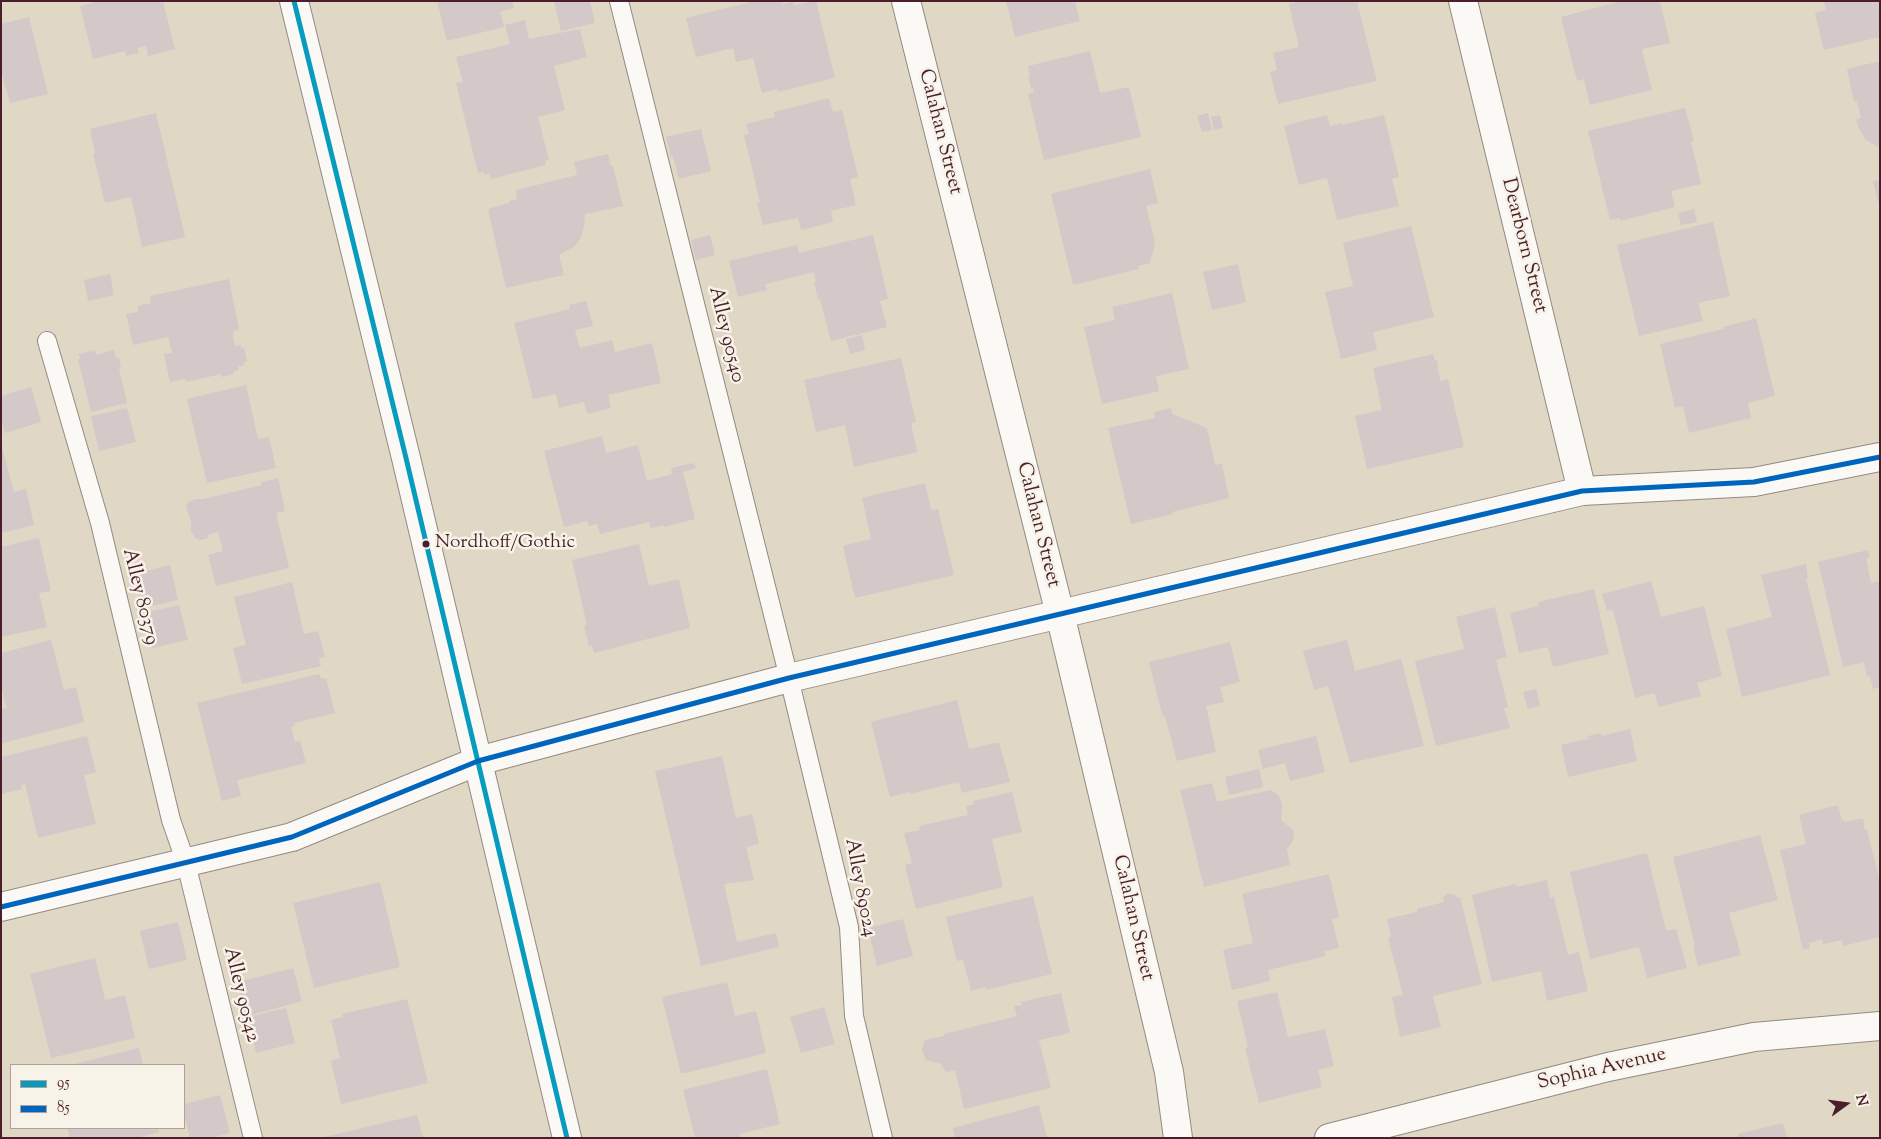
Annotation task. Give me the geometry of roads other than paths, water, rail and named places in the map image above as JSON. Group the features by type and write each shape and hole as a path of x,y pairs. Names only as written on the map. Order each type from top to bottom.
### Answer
{"street":[{"path":"294,1 567,1138"},
{"name":"Calahan Street","path":"906,1 1060,614 1169,1072 1178,1138"},
{"name":"Dearborn Street","path":"1463,1 1582,491"},
{"path":"1,908 292,837 478,762 789,678 1582,491 1754,482 1880,457"},
{"name":"Sophia Avenue","path":"1329,1138 1608,1067 1754,1037 1880,1026"}],"lane":[{"name":"Alley 90540","path":"619,1 789,678"},
{"name":"Alley 80379","path":"47,341 100,523 171,820 186,863"},
{"name":"Alley 89024","path":"789,678 849,927 854,1016 883,1138"},
{"name":"Alley 90542","path":"186,863 253,1138"}],"place":[{"name":"Nordhoff/Gothic","path":"426,544"}]}
